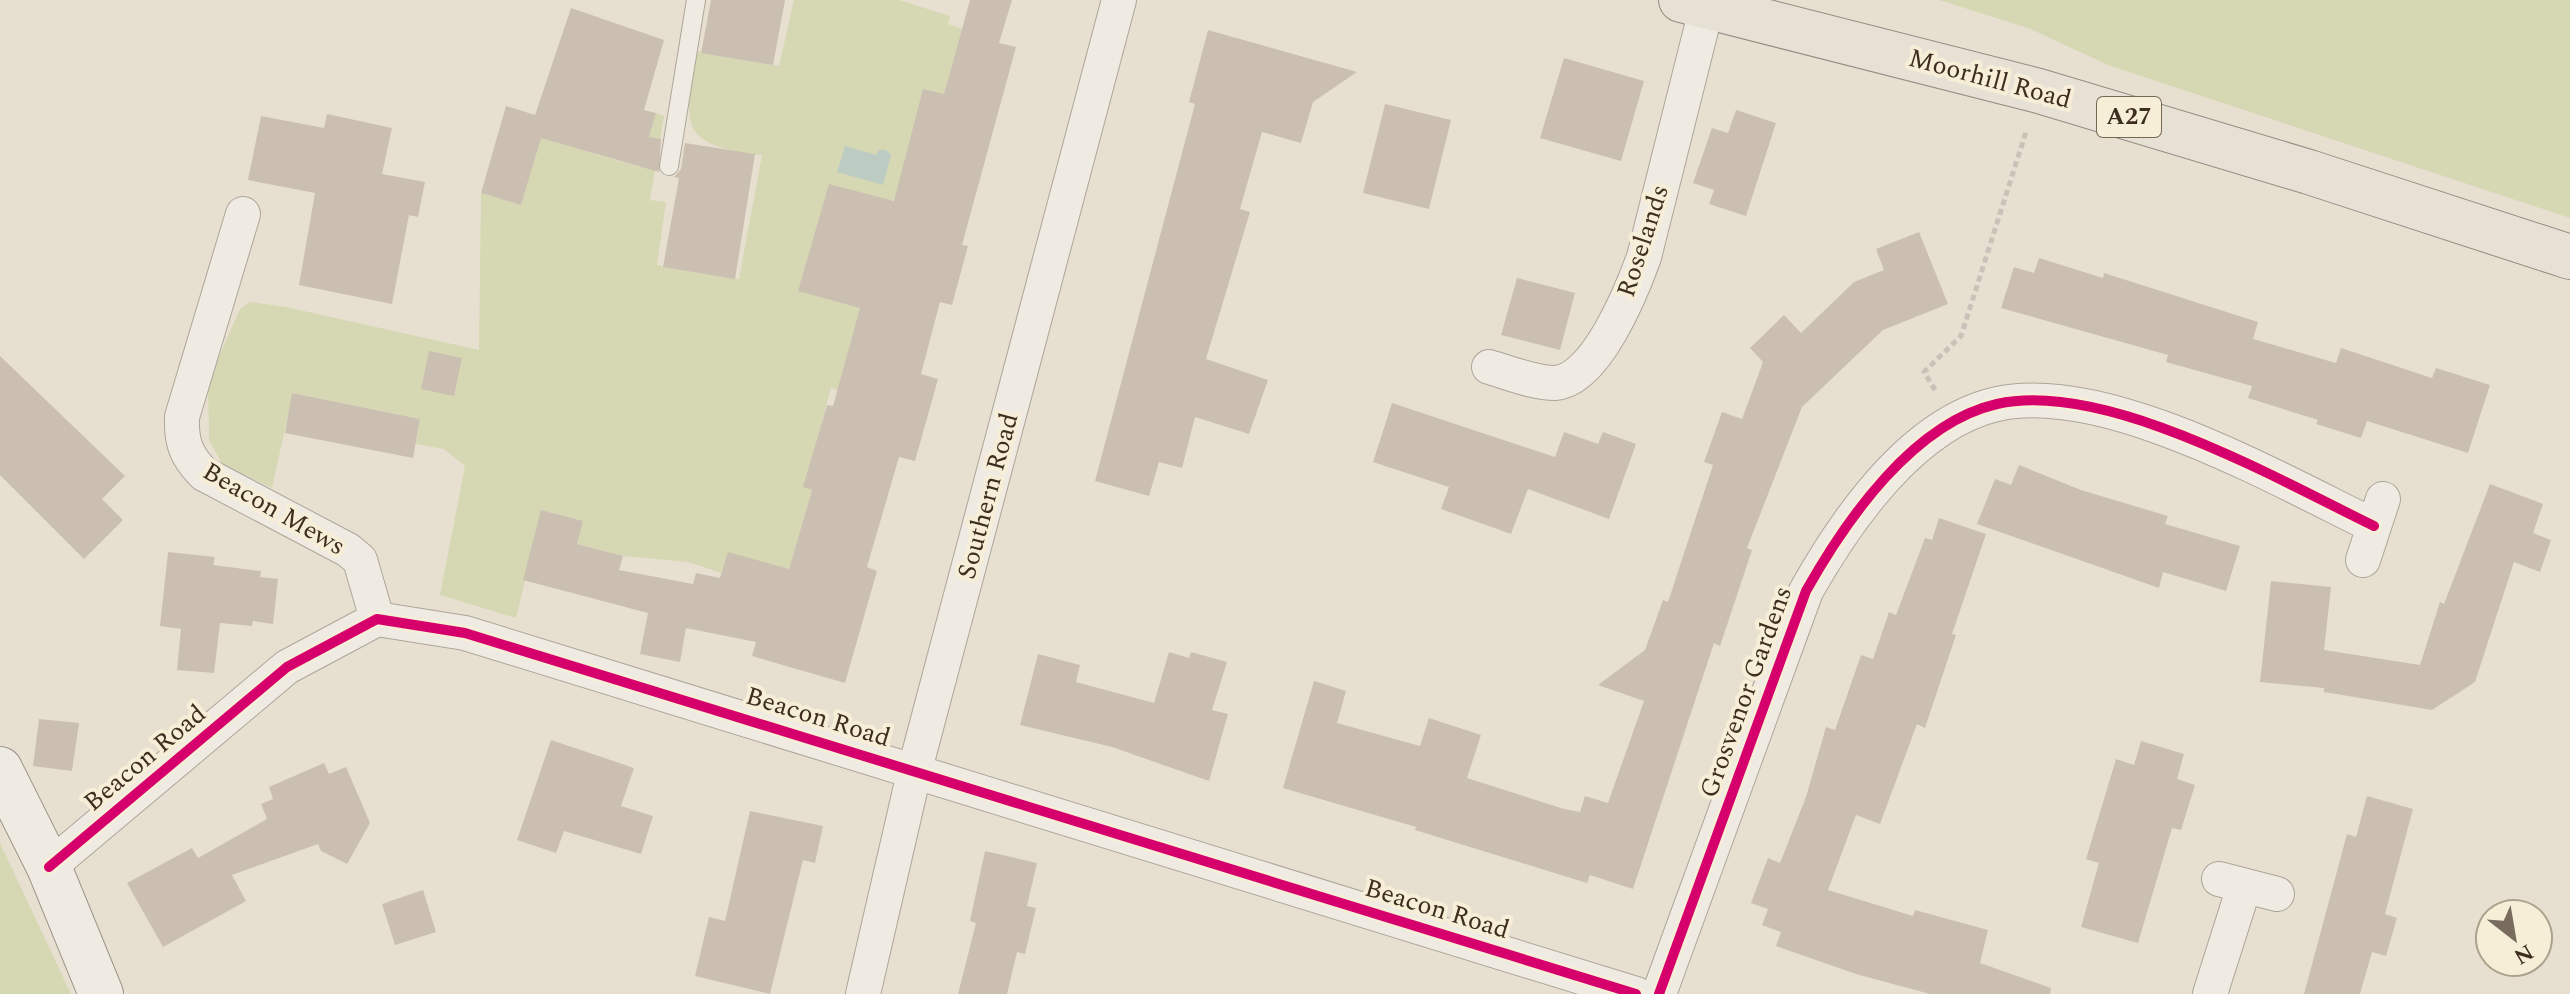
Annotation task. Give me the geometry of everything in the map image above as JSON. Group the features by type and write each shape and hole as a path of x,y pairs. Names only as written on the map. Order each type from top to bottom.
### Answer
{"main road":[{"name":"Moorhill Road","path":"1694,3 2039,91 2309,172 2570,257"}],"street":[{"name":"Southern Road","path":"863,994 915,769 1119,0"},
{"name":"Roselands","path":"1489,367 1557,383 1576,376 1604,340 1631,292 1644,257 1694,3"},
{"name":"Beacon Mews","path":"243,214 182,417 181,439 192,461 204,474 348,550 360,560 377,619"},
{"name":"Grosvenor Gardens","path":"1659,994 1806,591 1833,543 1867,498 1908,455 1954,421 1996,404 2041,399 2089,405 2181,436 2378,513 2363,560"},
{"name":"Beacon Road","path":"49,867 287,667 377,619 465,633 915,769 1636,994"},
{"path":"0,769 49,867 101,994"},
{"path":"2210,994 2247,887"}],"lane":[{"path":"669,166 696,0"}],"path":[{"path":"1954,421 1924,372 1961,336 2039,91"}],"green space":[{"path":"794,0 899,0 950,16 948,24 962,29 914,204 893,199 849,347 857,396 831,388 804,487 812,490 782,593 688,562 623,556 577,544 582,521 542,510 516,618 440,595 465,466 444,449 416,444 420,419 293,393 272,488 222,464 209,440 208,381 240,309 250,302 286,307 479,350 481,193 521,205 546,118 597,111 585,151 640,167 656,113 664,116 650,200 666,202 657,265 739,279 762,155 715,145 701,137 693,127 689,97 696,51 779,66"},
{"path":"1939,0 2570,0 2570,218 2108,65 2028,28"},
{"path":"0,843 71,994 0,994"}],"shaded area":[{"path":"845,146 876,155 879,150 886,150 891,155 883,185 837,172"}],"building":[{"path":"711,0 785,0 773,65 701,53"},
{"path":"970,0 1012,0 999,43 1016,47 962,245 968,246 952,305 940,302 921,374 938,379 915,461 899,457 867,567 877,571 845,683 752,656 756,642 686,628 680,662 640,654 648,613 523,580 541,510 583,521 577,544 623,556 619,570 693,584 696,573 720,578 728,552 789,569 812,490 803,487 827,405 833,406 860,308 798,291 829,184 894,201 923,89 944,94"},
{"path":"571,8 664,40 644,110 656,113 649,137 661,139 659,172 541,138 521,205 481,193 506,106 535,115"},
{"path":"1208,30 1357,72 1313,102 1301,143 1262,132 1240,209 1250,212 1206,359 1268,380 1249,434 1195,417 1182,468 1159,462 1149,496 1095,481 1195,104 1189,102"},
{"path":"1564,58 1644,81 1621,161 1540,138"},
{"path":"1385,104 1451,120 1429,209 1363,193"},
{"path":"1736,110 1776,123 1746,216 1709,204 1714,190 1693,183 1712,128 1728,133"},
{"path":"327,114 392,128 382,174 425,182 418,217 409,215 392,304 299,285 315,193 248,180 261,116 324,128"},
{"path":"685,143 755,154 735,279 663,267 679,178 674,177 681,169"},
{"path":"1919,232 1948,304 1883,330 1802,407 1747,548 1752,550 1720,646 1714,643 1633,889 1590,875 1587,883 1415,830 1416,827 1283,788 1314,681 1346,691 1337,723 1420,746 1429,718 1481,735 1467,778 1580,812 1585,796 1608,803 1644,701 1598,685 1645,650 1663,600 1668,602 1713,465 1704,462 1722,412 1742,419 1763,362 1750,348 1784,315 1801,333 1854,282 1884,270 1876,249"},
{"path":"2039,258 2103,278 2104,273 2258,322 2253,339 2336,363 2341,348 2432,378 2436,368 2490,385 2468,453 2367,421 2361,438 2316,424 2318,420 2248,398 2252,386 2166,362 2168,355 2001,308 2014,267 2034,273"},
{"path":"1517,278 1575,293 1560,350 1501,335"},
{"path":"429,351 462,358 454,396 421,389"},
{"path":"0,356 125,476 102,499 123,520 84,559 0,475"},
{"path":"292,393 420,419 413,458 285,433"},
{"path":"1392,403 1555,457 1564,432 1598,444 1603,432 1636,444 1609,519 1528,489 1511,534 1441,509 1449,487 1373,462"},
{"path":"2019,465 2081,490 2168,516 2165,524 2240,546 2226,591 2163,572 2159,588 1977,524 1995,479 2011,485"},
{"path":"2490,484 2543,504 2533,533 2551,540 2540,572 2514,562 2475,682 2432,710 2324,692 2324,688 2260,682 2271,581 2331,587 2324,650 2420,665 2440,602 2444,604"},
{"path":"1939,518 1986,534 1952,634 1956,635 1925,728 1917,724 1880,824 1856,815 1828,890 1913,916 1915,910 1988,930 1980,963 2051,988 2050,994 1930,994 1856,974 1776,946 1781,932 1762,925 1768,909 1751,903 1768,858 1780,863 1806,797 1826,727 1835,730 1861,655 1873,659 1889,612 1896,615 1925,538 1932,540"},
{"path":"168,552 215,557 213,565 261,571 260,577 278,579 273,624 253,621 252,626 220,623 214,673 177,670 181,629 160,626"},
{"path":"1169,652 1189,658 1191,652 1227,662 1212,710 1228,714 1209,781 1112,747 1020,725 1038,654 1080,665 1076,682 1154,703"},
{"path":"39,719 79,723 72,771 33,766"},
{"path":"551,740 634,768 621,806 653,816 641,854 564,831 556,853 517,840"},
{"path":"2141,741 2184,754 2177,779 2195,785 2181,830 2172,828 2138,943 2081,927 2099,863 2086,859 2116,759 2134,765"},
{"path":"324,763 329,774 346,767 370,823 347,864 321,851 318,844 232,875 246,901 163,947 127,883 192,848 198,858 267,819 261,804 273,799 269,787"},
{"path":"2367,796 2413,809 2385,914 2397,918 2386,956 2372,952 2360,994 2304,994 2347,834 2356,837"},
{"path":"750,811 823,826 815,863 803,860 770,994 695,976 709,917 725,921"},
{"path":"985,851 1037,863 1027,906 1036,908 1025,954 1017,952 1007,994 958,994 976,923 970,921"},
{"path":"423,890 436,932 395,945 382,904"}],"cycle path":[{"path":"1659,994 1806,591 1862,506 1885,478 1937,431 1966,415 1997,404 2040,400 2088,406 2190,438 2374,526"},
{"path":"49,867 287,667 377,619 465,633 1636,994"}]}
